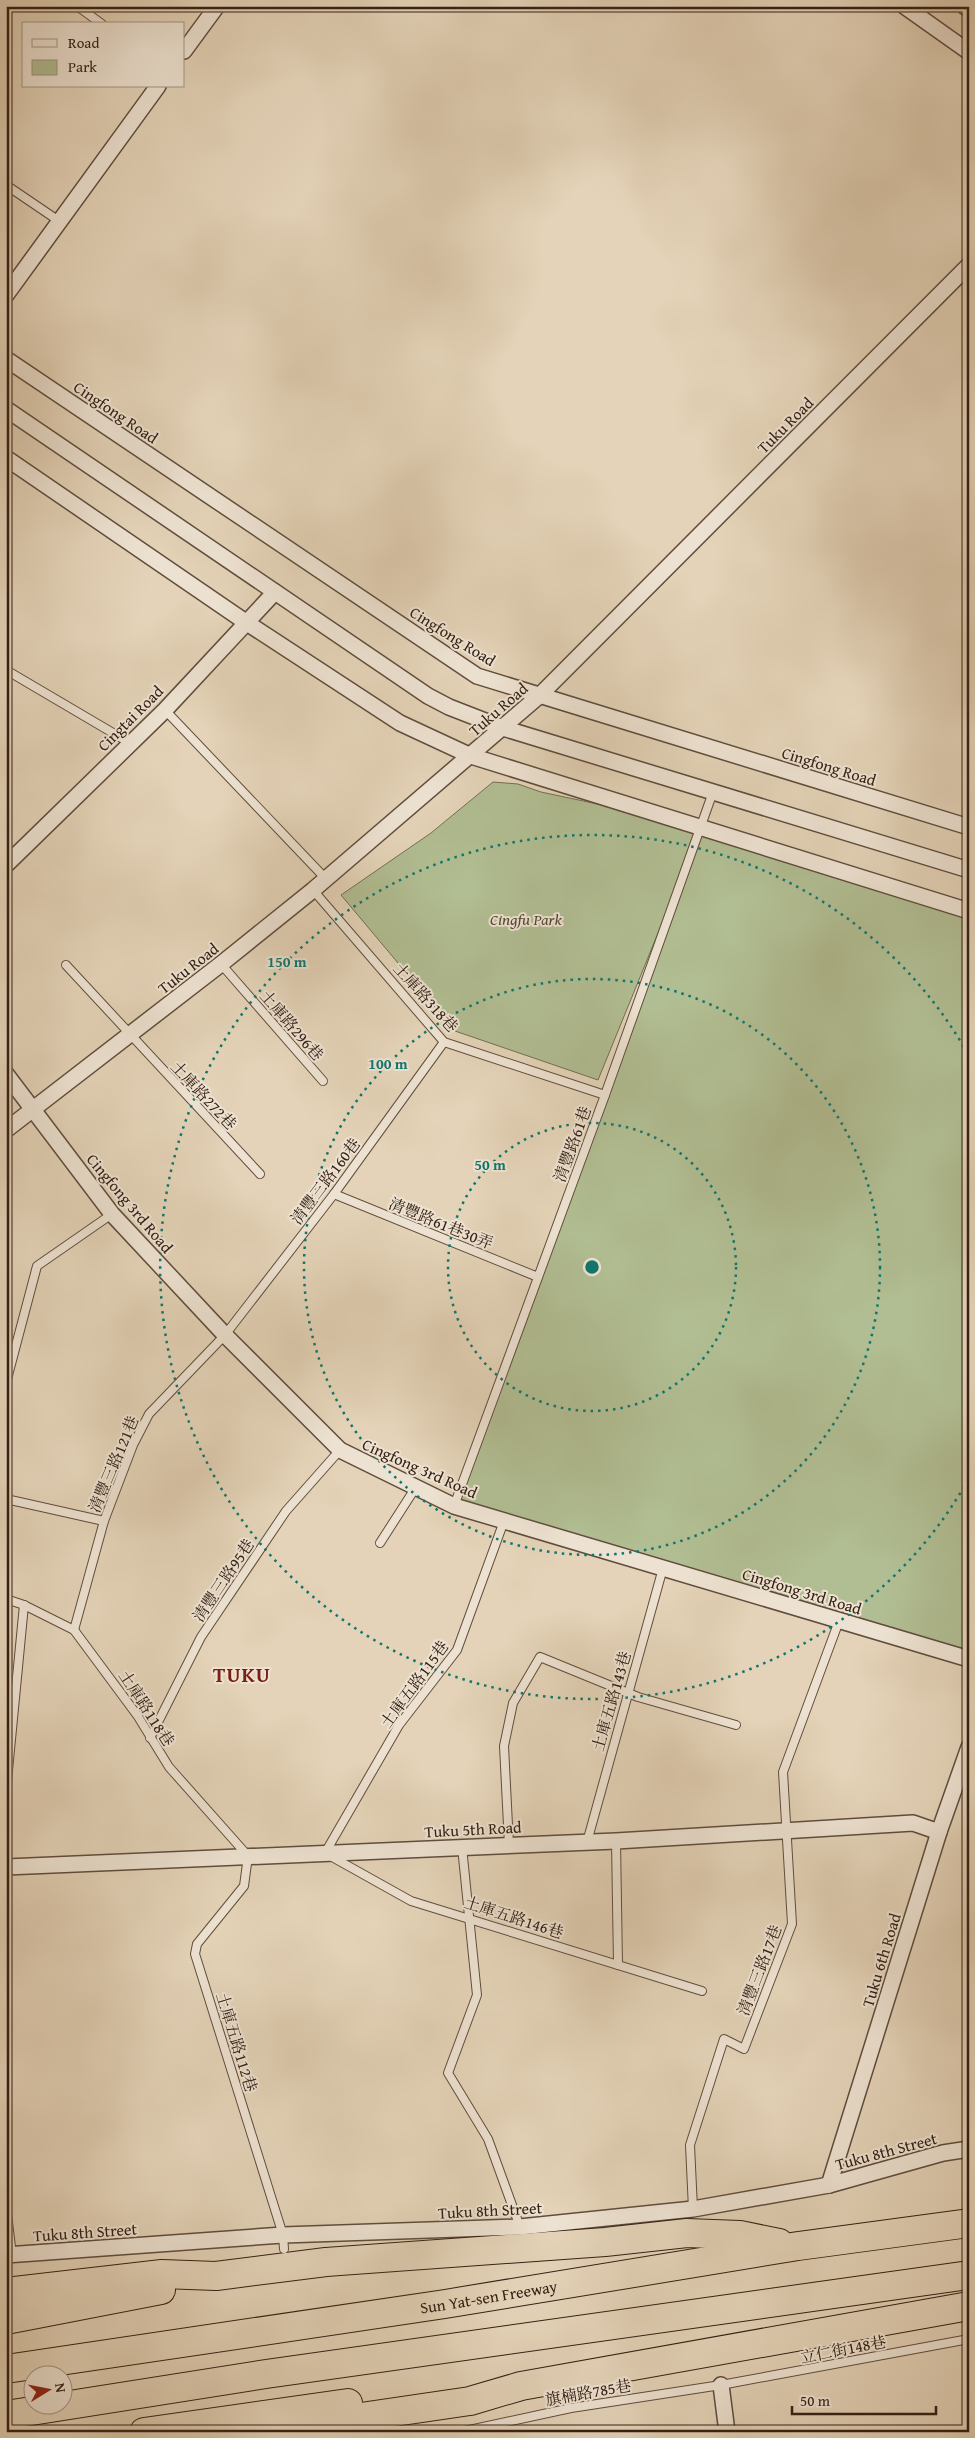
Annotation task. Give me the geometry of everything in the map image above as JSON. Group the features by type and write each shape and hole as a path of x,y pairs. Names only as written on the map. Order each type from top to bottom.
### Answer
{"highway":[{"name":"Sun Yat-sen Freeway","path":"6,2369 445,2304 798,2246 969,2223"},
{"path":"6,2320 154,2292 216,2276 326,2262 605,2242 687,2233 740,2235 798,2246"},
{"path":"6,2292 162,2274 216,2276"},
{"path":"6,2415 266,2374 969,2275"},
{"path":"289,2432 354,2418 470,2401 521,2386 969,2306"},
{"path":"144,2432 468,2386 521,2386"}],"street":[{"path":"185,50 217,6"},
{"path":"904,6 969,52"},
{"path":"964,6 969,10"},
{"path":"6,295 157,88"},
{"name":"Tuku Road","path":"6,1130 314,890 539,696 969,265"},
{"name":"Cingfong Road","path":"6,358 478,676 969,827"},
{"path":"6,410 428,696 449,707 503,728 969,870"},
{"path":"6,458 247,623 400,723 471,756 701,826 969,911"},
{"name":"Cingtai Road","path":"6,865 165,710 275,592"},
{"name":"Cingfong 3rd Road","path":"6,1074 112,1214 225,1335 340,1450 454,1506 969,1659"},
{"name":"Tuku 6th Road","path":"829,2185 939,1832 969,1747"},
{"name":"Tuku 5th Road","path":"6,1867 616,1841 914,1823 939,1832"},
{"name":"Tuku 8th Street","path":"9,2255 284,2242 520,2227 693,2209 829,2185 943,2153 969,2149"},
{"path":"722,2385 727,2432"}],"lane":[{"path":"78,6 99,22"},
{"path":"6,185 59,221"},
{"path":"6,670 130,743"},
{"path":"165,710 326,879"},
{"name":"清豐路61巷","path":"454,1506 605,1095 713,792"},
{"name":"土庫路318巷","path":"314,890 444,1042 605,1095"},
{"name":"土庫路296巷","path":"221,964 323,1081"},
{"name":"土庫路272巷","path":"66,965 260,1174"},
{"name":"清豐三路160巷","path":"225,1335 334,1194 444,1042"},
{"name":"清豐路61巷30弄","path":"334,1194 538,1278"},
{"path":"6,1383 37,1266 112,1214"},
{"name":"清豐三路121巷","path":"74,1630 104,1521 133,1445 149,1414 225,1335"},
{"name":"清豐三路95巷","path":"150,1738 202,1636 286,1511 340,1450"},
{"path":"380,1542 416,1487"},
{"path":"6,1499 104,1521"},
{"name":"土庫五路115巷","path":"325,1853 399,1725 457,1650 504,1521"},
{"name":"土庫五路143巷","path":"587,1842 627,1692 663,1568"},
{"name":"土庫路118巷","path":"6,1599 24,1605 74,1630 108,1674 169,1766 248,1856"},
{"path":"6,1791 24,1605"},
{"name":"清豐三路17巷","path":"693,2209 690,2145 724,2039 744,2049 792,1924 783,1772 839,1621"},
{"path":"509,1845 504,1746 513,1703 540,1656 627,1692 736,1725"},
{"path":"616,1841 618,1965"},
{"path":"462,1847 477,1995 448,2073 488,2139 520,2227"},
{"name":"土庫五路146巷","path":"325,1853 411,1900 702,1991"},
{"name":"土庫五路112巷","path":"248,1856 244,1886 197,1944 194,1954 284,2242"},
{"path":"6,2206 9,2255"},
{"name":"立仁街148巷","path":"722,2385 969,2339"},
{"name":"旗楠路785巷","path":"460,2432 571,2408 722,2385"}],"green space":[{"name":"Cingfu Park","path":"493,782 518,784 541,792 701,826 969,917 969,1651 454,1506 694,845 598,1080 455,1031 341,895 431,833"}],"district":[{"name":"TUKU","path":"242,1675"}]}
